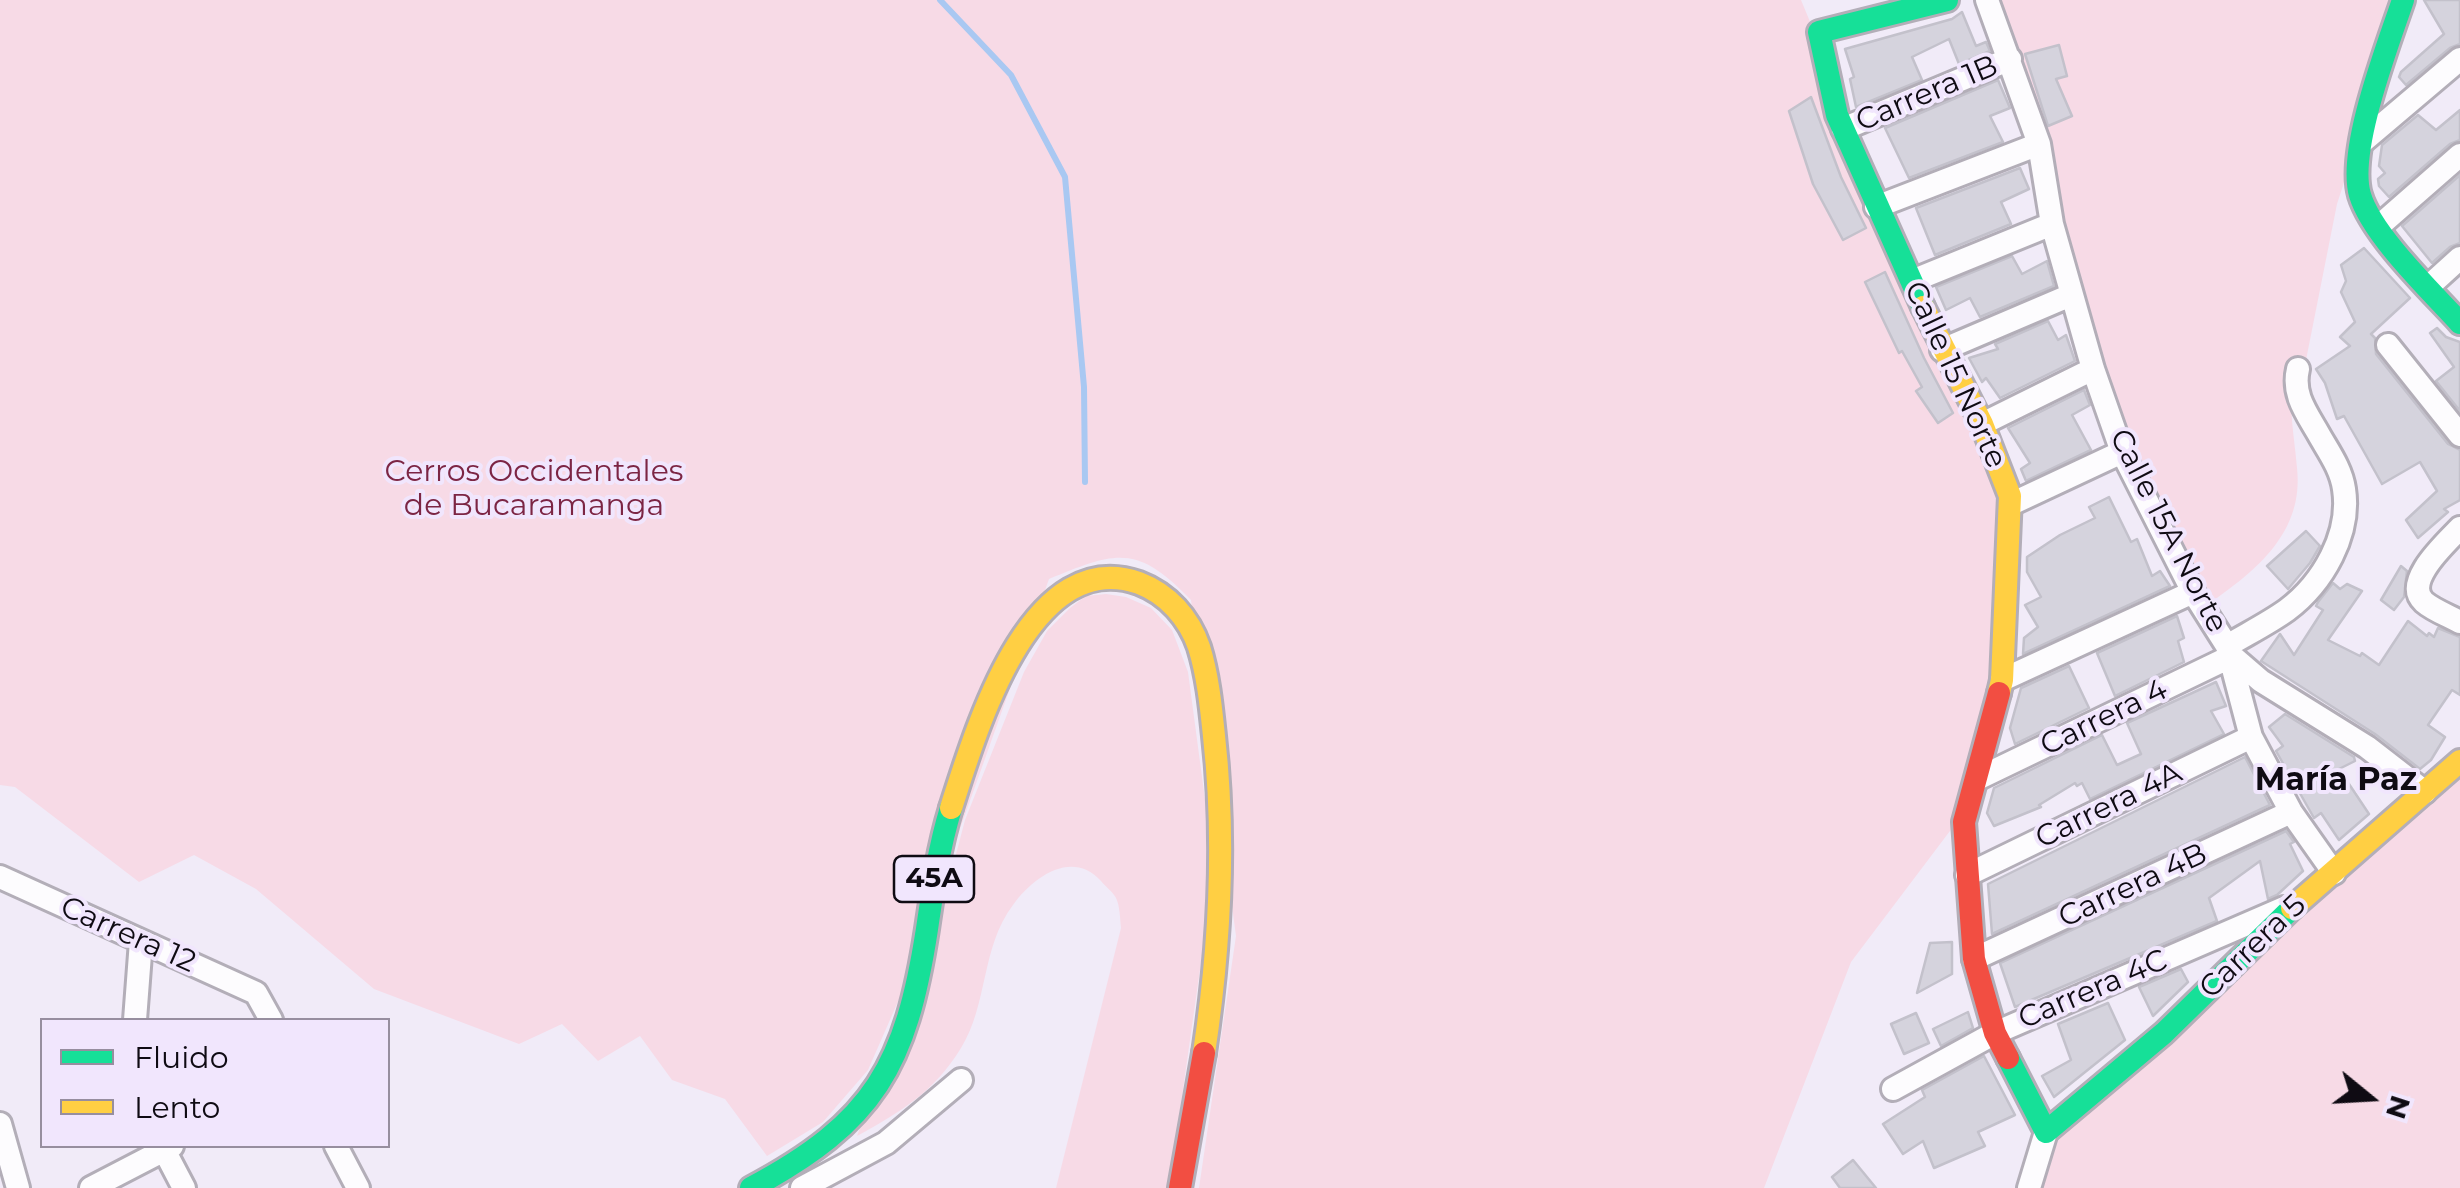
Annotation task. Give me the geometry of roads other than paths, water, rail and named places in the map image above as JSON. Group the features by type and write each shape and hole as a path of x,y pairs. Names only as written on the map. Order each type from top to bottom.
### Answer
{"street":[{"name":"Calle 15 Norte","path":"1946,0 1819,32 1843,129 1942,350 1982,424 2011,504 2002,680 1964,822 1967,876 1974,959 1994,1032 2046,1132"},
{"name":"Calle 15A Norte","path":"1987,0 2039,144 2052,224 2092,369 2122,452 2193,592 2229,651 2251,736 2291,812 2334,872"},
{"path":"2403,0 2362,142 2358,193 2379,226 2460,324"},
{"path":"2362,142 2460,59"},
{"name":"Carrera 1B","path":"1843,129 2010,60"},
{"path":"1876,208 2039,144"},
{"path":"2379,226 2460,155"},
{"path":"1912,281 2052,224"},
{"path":"2428,287 2460,258"},
{"path":"1942,350 2072,295"},
{"path":"2388,345 2460,435"},
{"path":"1982,424 2092,369"},
{"name":"Carrera 4","path":"1977,780 2229,651 2289,608 2326,568 2344,528 2344,490 2338,467 2298,398 2294,382 2298,369"},
{"path":"2011,504 2122,452"},
{"path":"2460,528 2421,573 2417,588 2422,600 2460,622"},
{"name":"45A","path":"751,1188 798,1181 883,1080 898,1051 912,1006 951,808 1011,657 1044,608 1070,587 1097,578 1123,578 1166,598 1186,619 1198,647 1208,690 1221,786 1224,855 1220,942 1180,1188"},
{"path":"2002,680 2193,592"},
{"path":"2229,651 2261,680 2367,747 2425,792"},
{"name":"Carrera 4A","path":"1967,876 2251,736"},
{"name":"Carrera 5","path":"2046,1132 2164,1032 2298,902 2460,761"},
{"name":"Carrera 4B","path":"1974,959 2291,812"},
{"name":"Carrera 12","path":"0,877 256,993 269,1018"},
{"name":"Carrera 4C","path":"1893,1089 1994,1032 2298,902"},
{"path":"135,1018 141,941"},
{"path":"798,1181 886,1142 961,1080"},
{"path":"0,1124 18,1188"},
{"path":"2029,1188 2046,1132"},
{"path":"91,1188 164,1148"},
{"path":"166,1148 184,1188"},
{"path":"337,1148 358,1188"}],"waterway":[{"path":"940,0 1011,75 1065,177 1084,387 1085,482"}],"district":[{"name":"María Paz","path":"2336,781"}],"park label":[{"name":"Cerros Occidentales de Bucaramanga","path":"534,489"}]}
